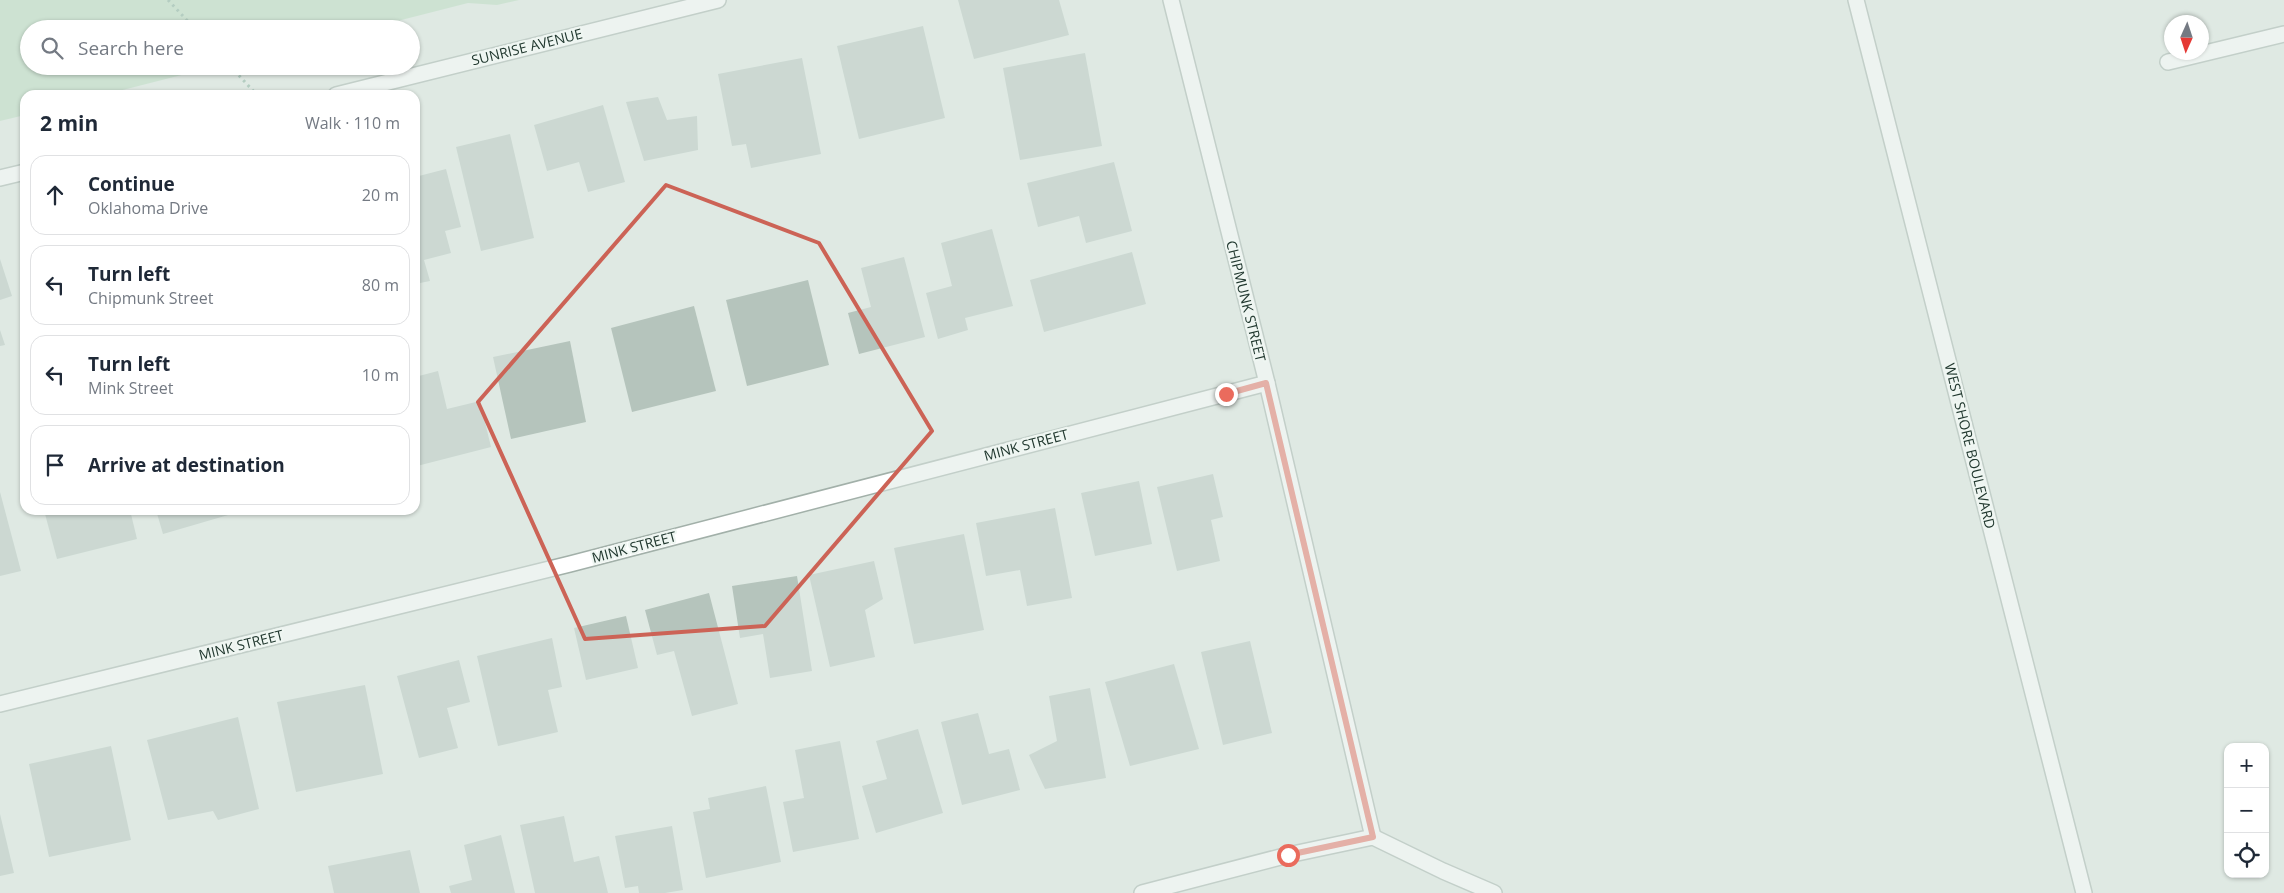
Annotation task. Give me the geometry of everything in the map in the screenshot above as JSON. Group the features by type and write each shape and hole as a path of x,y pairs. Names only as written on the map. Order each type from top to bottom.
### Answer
{"street":[{"name":"SUNRISE AVENUE","path":"420,74 718,0"},
{"name":"CHIPMUNK STREET","path":"1171,0 1266,383 1373,837"},
{"name":"WEST SHORE BOULEVARD","path":"1856,0 2084,893"},
{"path":"2168,62 2284,34"},
{"name":"SUNRISE AVENUE","path":"356,90 416,75"},
{"path":"0,178 20,173"},
{"name":"MINK STREET","path":"0,704 570,564 1266,383"},
{"path":"1142,893 1288,855 1373,837 1494,893"}],"path":[{"path":"168,0 187,20"},
{"path":"238,75 252,90"}],"highlighted area":[{"path":"666,185 819,243 932,431 765,626 585,639 478,402"}],"green space":[{"path":"0,0 519,0 497,5 468,3 401,20 20,20 20,75 182,75 123,90 20,90 20,116 0,121"}],"building":[{"path":"958,0 1059,0 1069,35 974,59"},
{"path":"923,26 945,118 859,139 837,46"},
{"path":"1085,53 1102,146 1020,160 1003,68"},
{"path":"802,58 821,154 751,168 746,144 732,146 718,74"},
{"path":"658,97 667,120 697,116 698,150 644,161 626,102"},
{"path":"603,105 625,182 588,192 579,162 547,171 534,125"},
{"path":"510,134 534,238 481,251 456,147"},
{"path":"1114,162 1132,231 1086,243 1079,216 1038,227 1027,183"},
{"path":"446,169 461,227 445,231 451,253 424,260 430,281 420,283 420,176"},
{"path":"992,229 1013,306 965,318 968,330 938,339 926,293 952,286 941,243"},
{"path":"1132,252 1146,304 1044,332 1030,280"},
{"path":"904,257 925,337 859,354 848,313 871,307 861,268"},
{"path":"0,259 12,296 0,300"},
{"path":"808,280 829,365 747,386 726,300"},
{"path":"694,306 716,391 632,412 611,328"},
{"path":"0,330 5,345 0,346"},
{"path":"570,341 586,422 511,439 493,357"},
{"path":"438,371 447,409 480,401 491,447 420,465 420,376"},
{"path":"1213,474 1223,517 1211,520 1220,561 1177,571 1157,487"},
{"path":"1139,481 1152,544 1095,556 1081,493"},
{"path":"0,492 21,571 0,576"},
{"path":"1055,508 1072,598 1027,606 1020,570 986,576 976,523"},
{"path":"45,515 131,515 137,539 57,559"},
{"path":"157,515 228,515 163,534"},
{"path":"964,534 984,630 914,644 894,548"},
{"path":"874,561 883,599 865,610 875,657 830,667 809,575"},
{"path":"797,576 812,671 770,678 763,634 740,638 732,586"},
{"path":"709,593 738,704 692,716 674,651 657,655 645,610"},
{"path":"626,616 638,668 586,680 574,628"},
{"path":"552,638 562,687 548,690 558,732 498,746 477,656"},
{"path":"1250,641 1272,733 1223,745 1201,652"},
{"path":"459,660 470,702 447,708 458,748 419,758 397,676"},
{"path":"1174,664 1199,749 1130,766 1105,682"},
{"path":"365,685 383,774 296,792 277,702"},
{"path":"1090,688 1106,778 1045,789 1029,755 1057,741 1049,696"},
{"path":"978,713 989,754 1009,749 1020,790 962,805 941,722"},
{"path":"238,717 259,809 218,820 213,811 168,820 147,740"},
{"path":"918,729 943,813 876,833 862,786 887,779 876,741"},
{"path":"840,741 859,839 793,852 783,802 804,798 795,750"},
{"path":"111,746 131,840 49,857 29,764"},
{"path":"766,786 781,862 706,878 693,812 710,809 708,798"},
{"path":"0,814 14,873 0,876"},
{"path":"564,816 574,862 599,856 608,893 535,893 520,825"},
{"path":"672,826 683,890 665,893 639,893 638,886 625,888 615,836"},
{"path":"501,835 515,893 451,893 449,886 472,880 464,845"},
{"path":"410,850 420,893 334,893 328,866"}],"route":[{"path":"1226,394 1266,383 1373,837 1288,855"}]}
